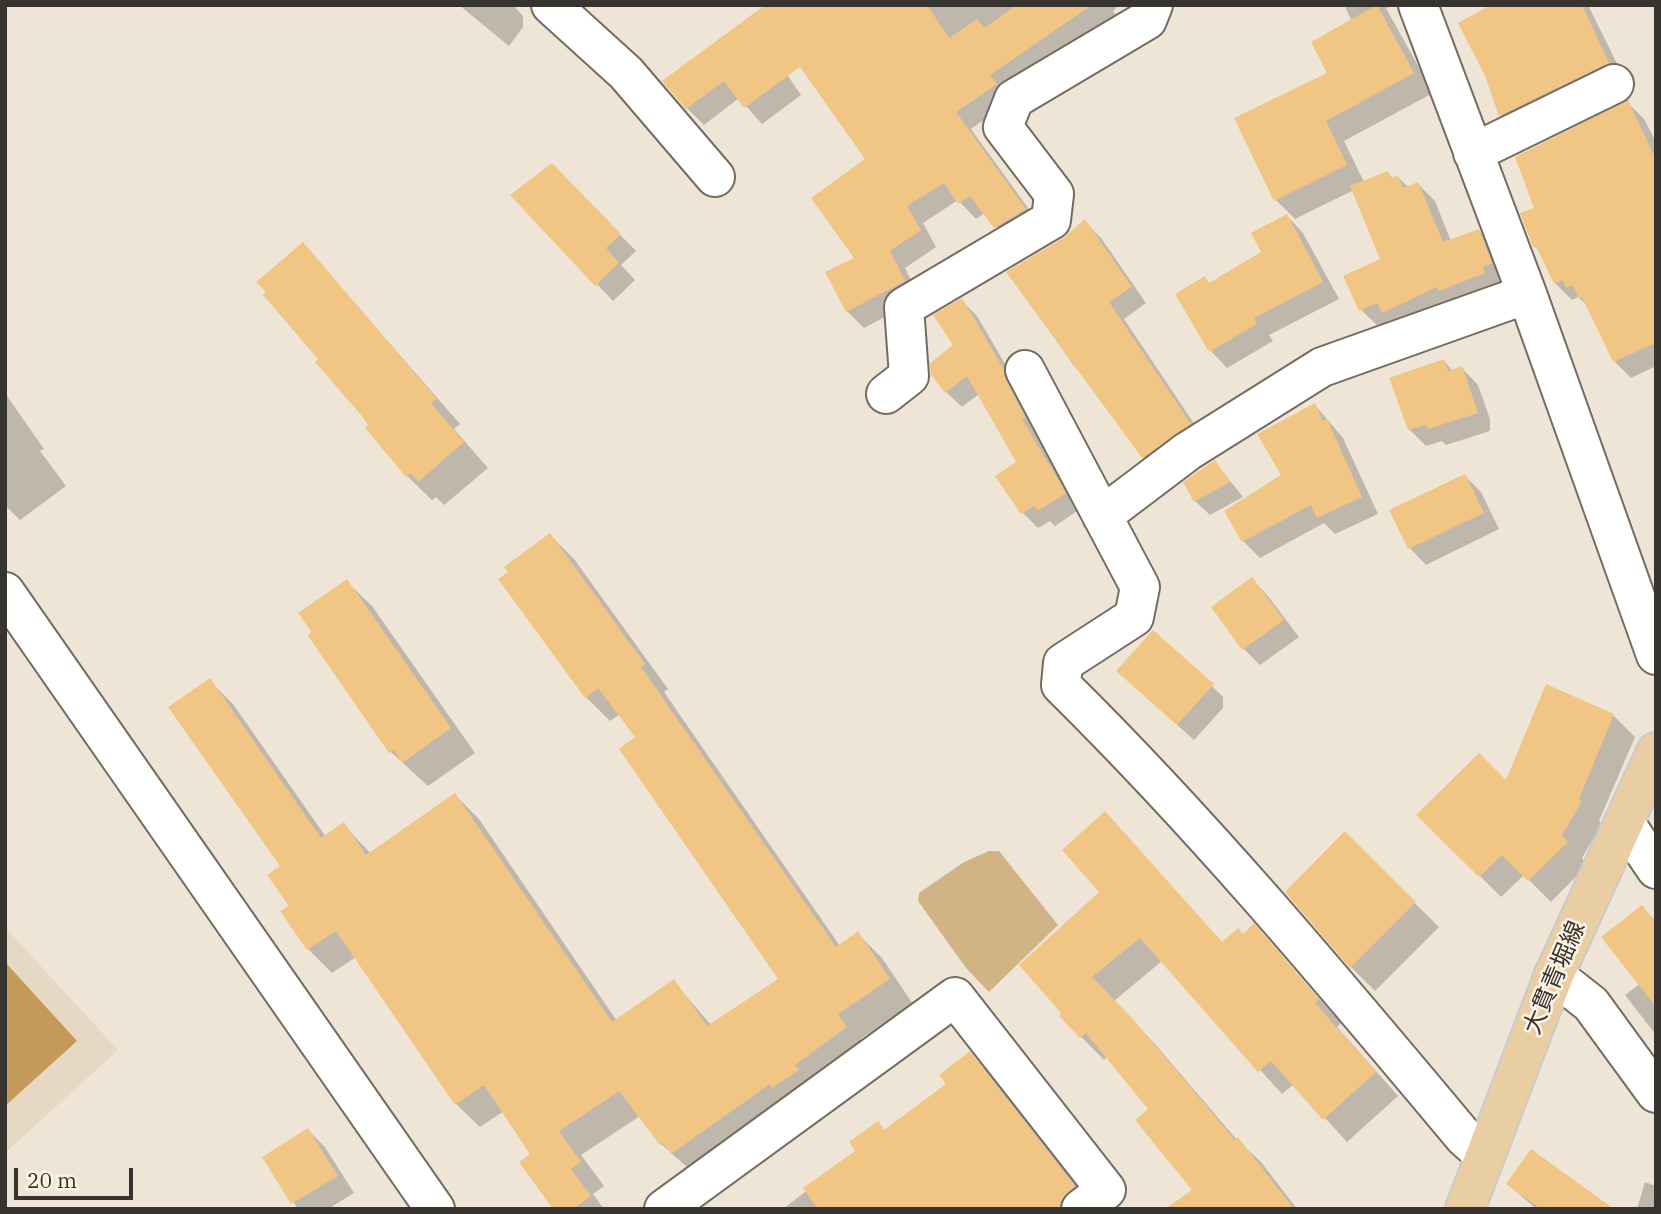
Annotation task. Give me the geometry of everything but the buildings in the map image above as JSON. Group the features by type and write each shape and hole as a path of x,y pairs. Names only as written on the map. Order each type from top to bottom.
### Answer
{"main road":[{"name":"大貫青堀線","path":"1465,1209 1483,1154 1554,975 1656,752"}],"street":[{"path":"551,5 626,73 715,177"},
{"path":"886,394 909,376 904,307 1051,220 1054,194 1003,127 1014,99 1147,20 1153,5"},
{"path":"1430,10 1473,153 1527,294 1656,655"},
{"path":"1473,153 1614,84"},
{"path":"1101,516 1188,451 1322,367 1527,294"},
{"path":"1025,370 1140,587 1134,617 1063,663 1061,685 1147,770 1292,931 1464,1137 1483,1154"},
{"path":"5,592 435,1209"},
{"path":"1625,823 1656,869"},
{"path":"1554,975 1591,1004 1656,1093"},
{"path":"664,1209 955,997 1106,1189 1081,1209"}],"shaded area":[{"path":"989,851 999,851 1058,925 989,992 966,968 918,901 919,893 964,862"},
{"path":"5,927 118,1050 5,1153"},
{"path":"5,962 77,1041 5,1106"}]}
